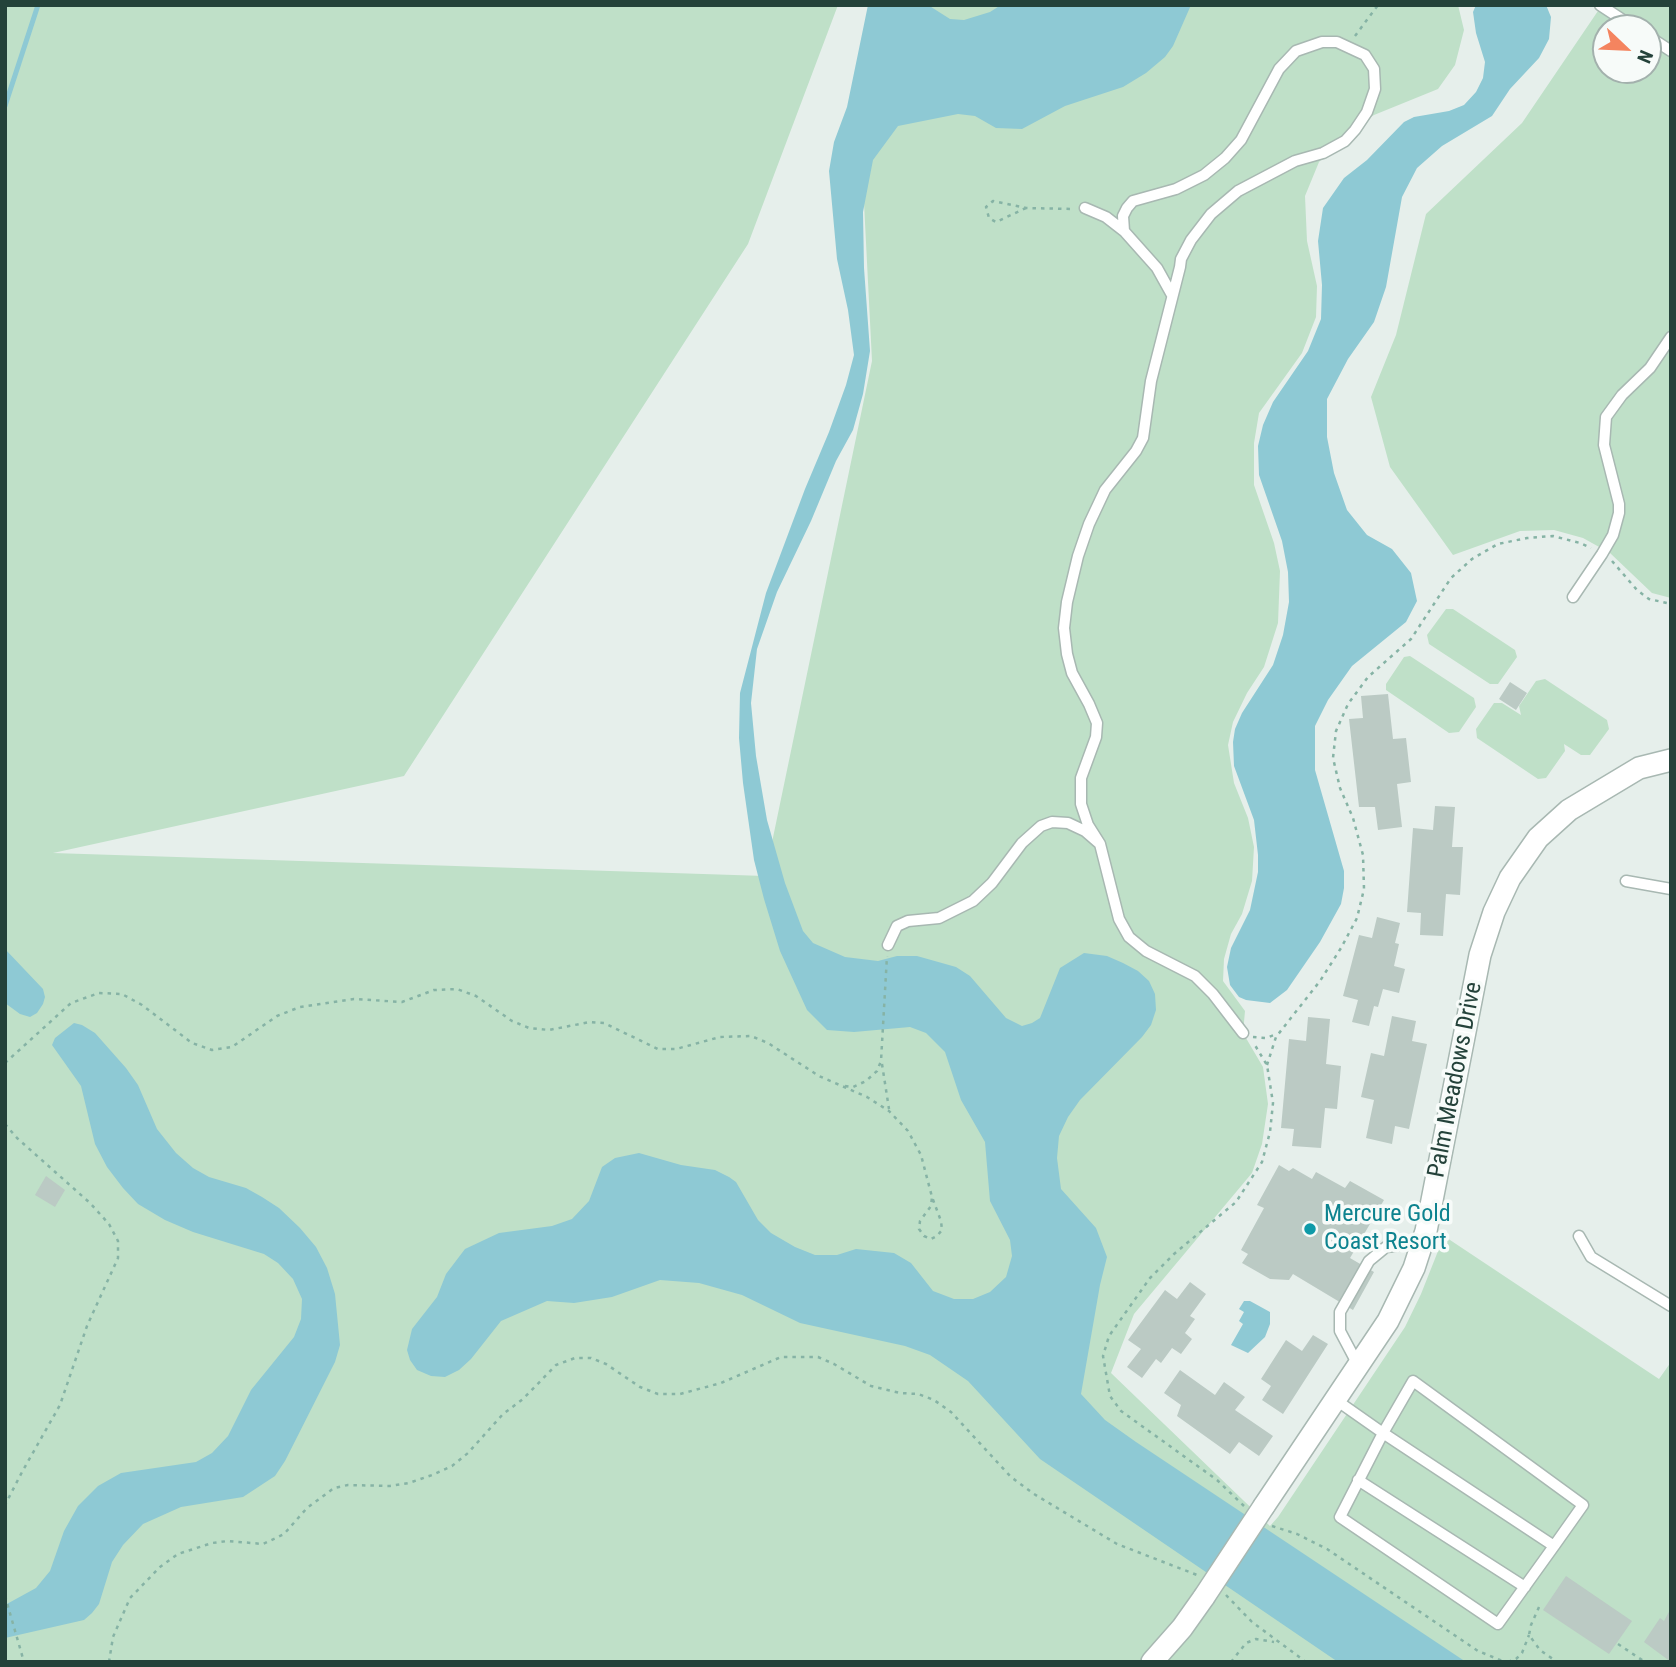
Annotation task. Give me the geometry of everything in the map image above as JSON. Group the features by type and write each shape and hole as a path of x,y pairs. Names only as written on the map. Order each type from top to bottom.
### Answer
{"street":[{"name":"Palm Meadows Drive","path":"1152,1662 1182,1628 1336,1400 1388,1321 1414,1268 1426,1231 1480,955 1494,912 1510,878 1538,838 1569,810 1639,768 1671,760"}],"lane":[{"path":"1124,232 1123,216 1133,201 1176,189 1204,175 1225,158 1241,140 1279,69 1296,51 1321,42 1336,42 1365,55 1374,69 1375,89 1367,112 1355,131 1345,141 1323,153 1296,161 1238,191 1200,226 1177,267 1164,271 1157,268"},
{"path":"1085,208 1106,217 1124,232 1157,268 1172,295"},
{"path":"1181,259 1152,381 1143,438 1105,490 1089,524 1067,601 1064,628 1072,673 1097,723 1096,737 1081,778 1081,804 1088,825 1100,844 1119,919 1129,937 1146,951 1195,976 1213,994 1243,1033"},
{"path":"1573,597 1602,554 1617,524 1619,503 1604,445 1606,417 1622,395 1650,368 1671,337"},
{"path":"888,945 897,926 908,921 939,918 973,901 992,883 1022,843 1041,826 1052,822 1068,823 1085,831 1100,844"},
{"path":"1626,881 1671,889"},
{"path":"1579,1236 1591,1257 1671,1306"},
{"path":"1359,1365 1340,1331 1340,1312 1369,1261 1387,1247 1421,1246"},
{"path":"1413,1381 1583,1505 1498,1625 1340,1517 1359,1480 1413,1381"},
{"path":"1336,1400 1554,1546"},
{"path":"1359,1480 1525,1587"}],"path":[{"path":"1336,42 1352,38 1358,33 1378,5"},
{"path":"1026,208 996,222 989,218 986,207 993,201 1026,208 1085,208"},
{"path":"1267,1065 1279,1032 1320,981 1341,948 1357,918 1364,889 1363,855 1353,818 1340,788 1333,758 1336,731 1348,704 1368,677 1411,639 1451,578 1472,559 1498,544 1553,536 1580,543 1602,554 1649,599 1671,604"},
{"path":"888,945 881,1061 882,1080 890,1111"},
{"path":"5,1063 71,1003 99,993 122,994 142,1005 192,1043 212,1050 232,1047 277,1016 300,1007 354,999 402,1002 434,990 457,989 476,996 512,1021 529,1028 549,1030 590,1022 604,1023 659,1049 676,1049 720,1037 751,1036 768,1043 819,1076 867,1097 890,1111 908,1132 921,1155 941,1221 942,1230 931,1239 924,1236 919,1229 932,1197"},
{"path":"1243,1033 1255,1038 1266,1038 1279,1032"},
{"path":"1243,1033 1257,1046 1267,1065 1273,1104 1270,1132 1262,1162 1253,1180 1236,1202 1174,1254 1150,1279 1109,1336 1103,1356 1110,1396 1121,1411 1217,1480 1259,1512 1276,1529 1297,1534 1327,1549 1478,1651 1506,1662 1516,1659 1522,1653 1539,1607"},
{"path":"842,1086 853,1087 866,1082 877,1071 881,1061"},
{"path":"5,1124 90,1203 109,1224 118,1241 118,1258 87,1326 60,1405 5,1505"},
{"path":"109,1662 113,1637 130,1598 153,1574 178,1554 228,1541 263,1544 284,1534 307,1508 334,1488 348,1485 390,1486 432,1475 468,1453 503,1414 523,1399 556,1365 575,1358 591,1358 606,1364 640,1387 658,1394 680,1394 720,1383 781,1357 800,1355 818,1357 871,1385 900,1393 918,1394 934,1400 951,1412 1011,1477 1116,1544 1208,1588 1306,1662"},
{"path":"5,1596 24,1662"},
{"path":"1529,1635 1540,1650 1557,1662"},
{"path":"1231,1662 1245,1643 1256,1639 1278,1642"},
{"path":"1618,1644 1645,1662"}],"green space":[{"path":"5,5 838,5 748,244 404,776 53,853 765,876 872,361 860,124 925,5 1458,5 1464,30 1455,65 1438,89 1374,115 1347,132 1319,162 1305,196 1307,241 1317,286 1316,317 1302,353 1259,413 1254,443 1254,485 1274,543 1280,571 1278,623 1264,667 1233,722 1228,745 1234,783 1248,818 1254,847 1252,881 1242,914 1231,934 1224,959 1223,981 1245,1011 1243,1033 1263,1067 1268,1104 1262,1144 1252,1173 1134,1314 1111,1373 1270,1526 1405,1327 1444,1236 1659,1379 1671,1362 1671,1662 5,1662"},
{"path":"1602,5 1671,5 1671,598 1652,593 1610,553 1583,538 1554,530 1520,531 1453,555 1390,467 1371,397 1396,335 1426,214 1522,123 1592,20 1592,84 1662,84 1662,14 1596,14"},
{"path":"1446,609 1453,609 1515,650 1517,657 1498,684 1490,684 1429,644 1427,635"},
{"path":"1410,656 1474,698 1476,707 1459,732 1449,733 1386,690 1386,684 1404,657"},
{"path":"1545,679 1607,720 1609,729 1590,755 1581,755 1564,744 1565,751 1546,778 1538,779 1477,738 1476,729 1494,703 1502,703 1521,715 1519,706 1536,681"}],"water":[{"path":"868,5 928,5 950,19 964,20 990,12 1001,5 1191,5 1173,46 1165,57 1123,87 1065,106 1022,129 996,128 975,116 958,114 898,126 873,160 863,212 870,351 863,394 853,430 836,461 777,592 757,649 751,703 756,756 767,820 785,883 803,931 813,943 845,957 878,961 897,956 917,956 956,967 970,976 1006,1018 1022,1026 1040,1018 1060,968 1084,953 1107,956 1138,971 1149,981 1155,994 1156,1010 1151,1025 1080,1100 1059,1136 1057,1158 1061,1189 1096,1228 1107,1257 1081,1394 1105,1420 1136,1442 1466,1662 1338,1662 1040,1459 968,1381 930,1355 905,1346 800,1323 742,1295 699,1283 660,1280 612,1297 574,1303 547,1301 501,1321 471,1359 459,1370 445,1377 431,1376 417,1370 410,1360 407,1350 412,1329 437,1297 446,1274 465,1249 499,1233 552,1226 572,1219 589,1201 602,1167 615,1158 639,1153 681,1165 715,1170 729,1177 736,1182 758,1220 771,1233 815,1255 837,1255 856,1249 894,1253 911,1263 933,1291 954,1299 973,1299 990,1292 1006,1277 1012,1256 1010,1240 990,1201 985,1142 961,1100 945,1052 926,1033 910,1027 854,1032 827,1030 807,1010 780,951 764,899 754,860 743,783 739,738 740,693 766,593 829,432 854,355 837,259 829,171 834,142 847,107"},
{"path":"1476,5 1546,5 1551,17 1549,39 1539,58 1510,89 1492,116 1442,146 1417,168 1402,197 1386,287 1374,322 1348,359 1327,399 1327,437 1334,473 1347,510 1367,535 1392,549 1411,573 1417,601 1406,622 1352,666 1328,700 1315,726 1315,770 1344,871 1341,904 1320,942 1287,990 1270,1003 1246,1000 1239,997 1230,985 1227,967 1231,948 1250,910 1258,872 1258,855 1254,820 1234,766 1233,742 1242,713 1273,665 1283,635 1289,602 1288,572 1282,541 1259,475 1258,446 1273,402 1308,351 1321,319 1322,285 1318,241 1323,208 1344,178 1367,160 1404,122 1464,105 1476,92 1483,78 1485,62 1476,33 1473,12"},
{"path":"5,949 43,989 43,1004 37,1013 30,1017 20,1014 5,1003"},
{"path":"74,1023 95,1033 126,1068 138,1085 157,1129 176,1153 193,1168 209,1177 246,1188 279,1208 316,1247 327,1268 335,1294 340,1345 335,1362 275,1476 243,1497 181,1507 143,1524 123,1545 112,1562 99,1604 84,1620 5,1638 5,1605 36,1588 50,1571 64,1531 78,1506 98,1486 121,1473 196,1462 212,1453 228,1436 251,1390 294,1337 301,1319 302,1299 293,1279 278,1263 264,1254 193,1232 165,1220 138,1204 123,1188 107,1167 95,1144 81,1086 52,1045 55,1038"},
{"path":"1244,1301 1250,1301 1270,1312 1270,1324 1265,1337 1248,1353 1231,1345 1243,1324 1239,1321 1244,1312 1239,1309"}],"building":[{"path":"1510,682 1527,693 1516,710 1499,699"},
{"path":"1388,694 1393,739 1406,738 1411,782 1397,784 1402,827 1378,830 1375,807 1359,807 1349,719 1363,718 1361,696"},
{"path":"1435,806 1455,807 1452,847 1463,847 1460,895 1446,894 1443,936 1420,935 1421,913 1407,912 1413,828 1433,830"},
{"path":"1377,917 1400,923 1395,943 1399,944 1394,966 1405,969 1399,993 1383,989 1378,1007 1374,1006 1369,1026 1352,1022 1358,1000 1343,996 1359,935 1372,938"},
{"path":"1392,1016 1416,1021 1412,1041 1427,1044 1409,1129 1395,1126 1392,1144 1366,1138 1374,1100 1361,1097 1371,1053 1384,1056"},
{"path":"1308,1017 1330,1019 1326,1064 1341,1066 1337,1109 1325,1108 1321,1148 1292,1146 1294,1129 1281,1128 1289,1039 1306,1041"},
{"name":"Mercure Gold Coast Resort","path":"1279,1165 1289,1171 1293,1168 1312,1179 1316,1172 1345,1188 1350,1181 1384,1200 1350,1258 1374,1272 1353,1310 1293,1274 1289,1280 1270,1279 1242,1263 1248,1254 1241,1250 1264,1208 1257,1205"},
{"path":"46,1176 65,1190 55,1207 35,1195"},
{"path":"1190,1282 1206,1294 1190,1316 1195,1319 1185,1333 1192,1339 1181,1354 1172,1348 1161,1363 1156,1359 1142,1378 1127,1367 1141,1349 1128,1340 1165,1290 1177,1299"},
{"path":"1313,1335 1328,1344 1283,1414 1262,1400 1271,1386 1261,1379 1286,1340 1302,1351"},
{"path":"1180,1370 1215,1395 1224,1382 1245,1397 1235,1410 1273,1436 1259,1456 1239,1442 1230,1454 1177,1416 1181,1405 1164,1393"},
{"path":"1566,1576 1632,1621 1609,1654 1543,1610"},
{"path":"1671,1608 1671,1662 1644,1642 1660,1618 1664,1621"}],"waterway":[{"path":"5,106 38,5"}],"place":[{"name":"Mercure Gold Coast Resort","path":"1310,1229"}]}
